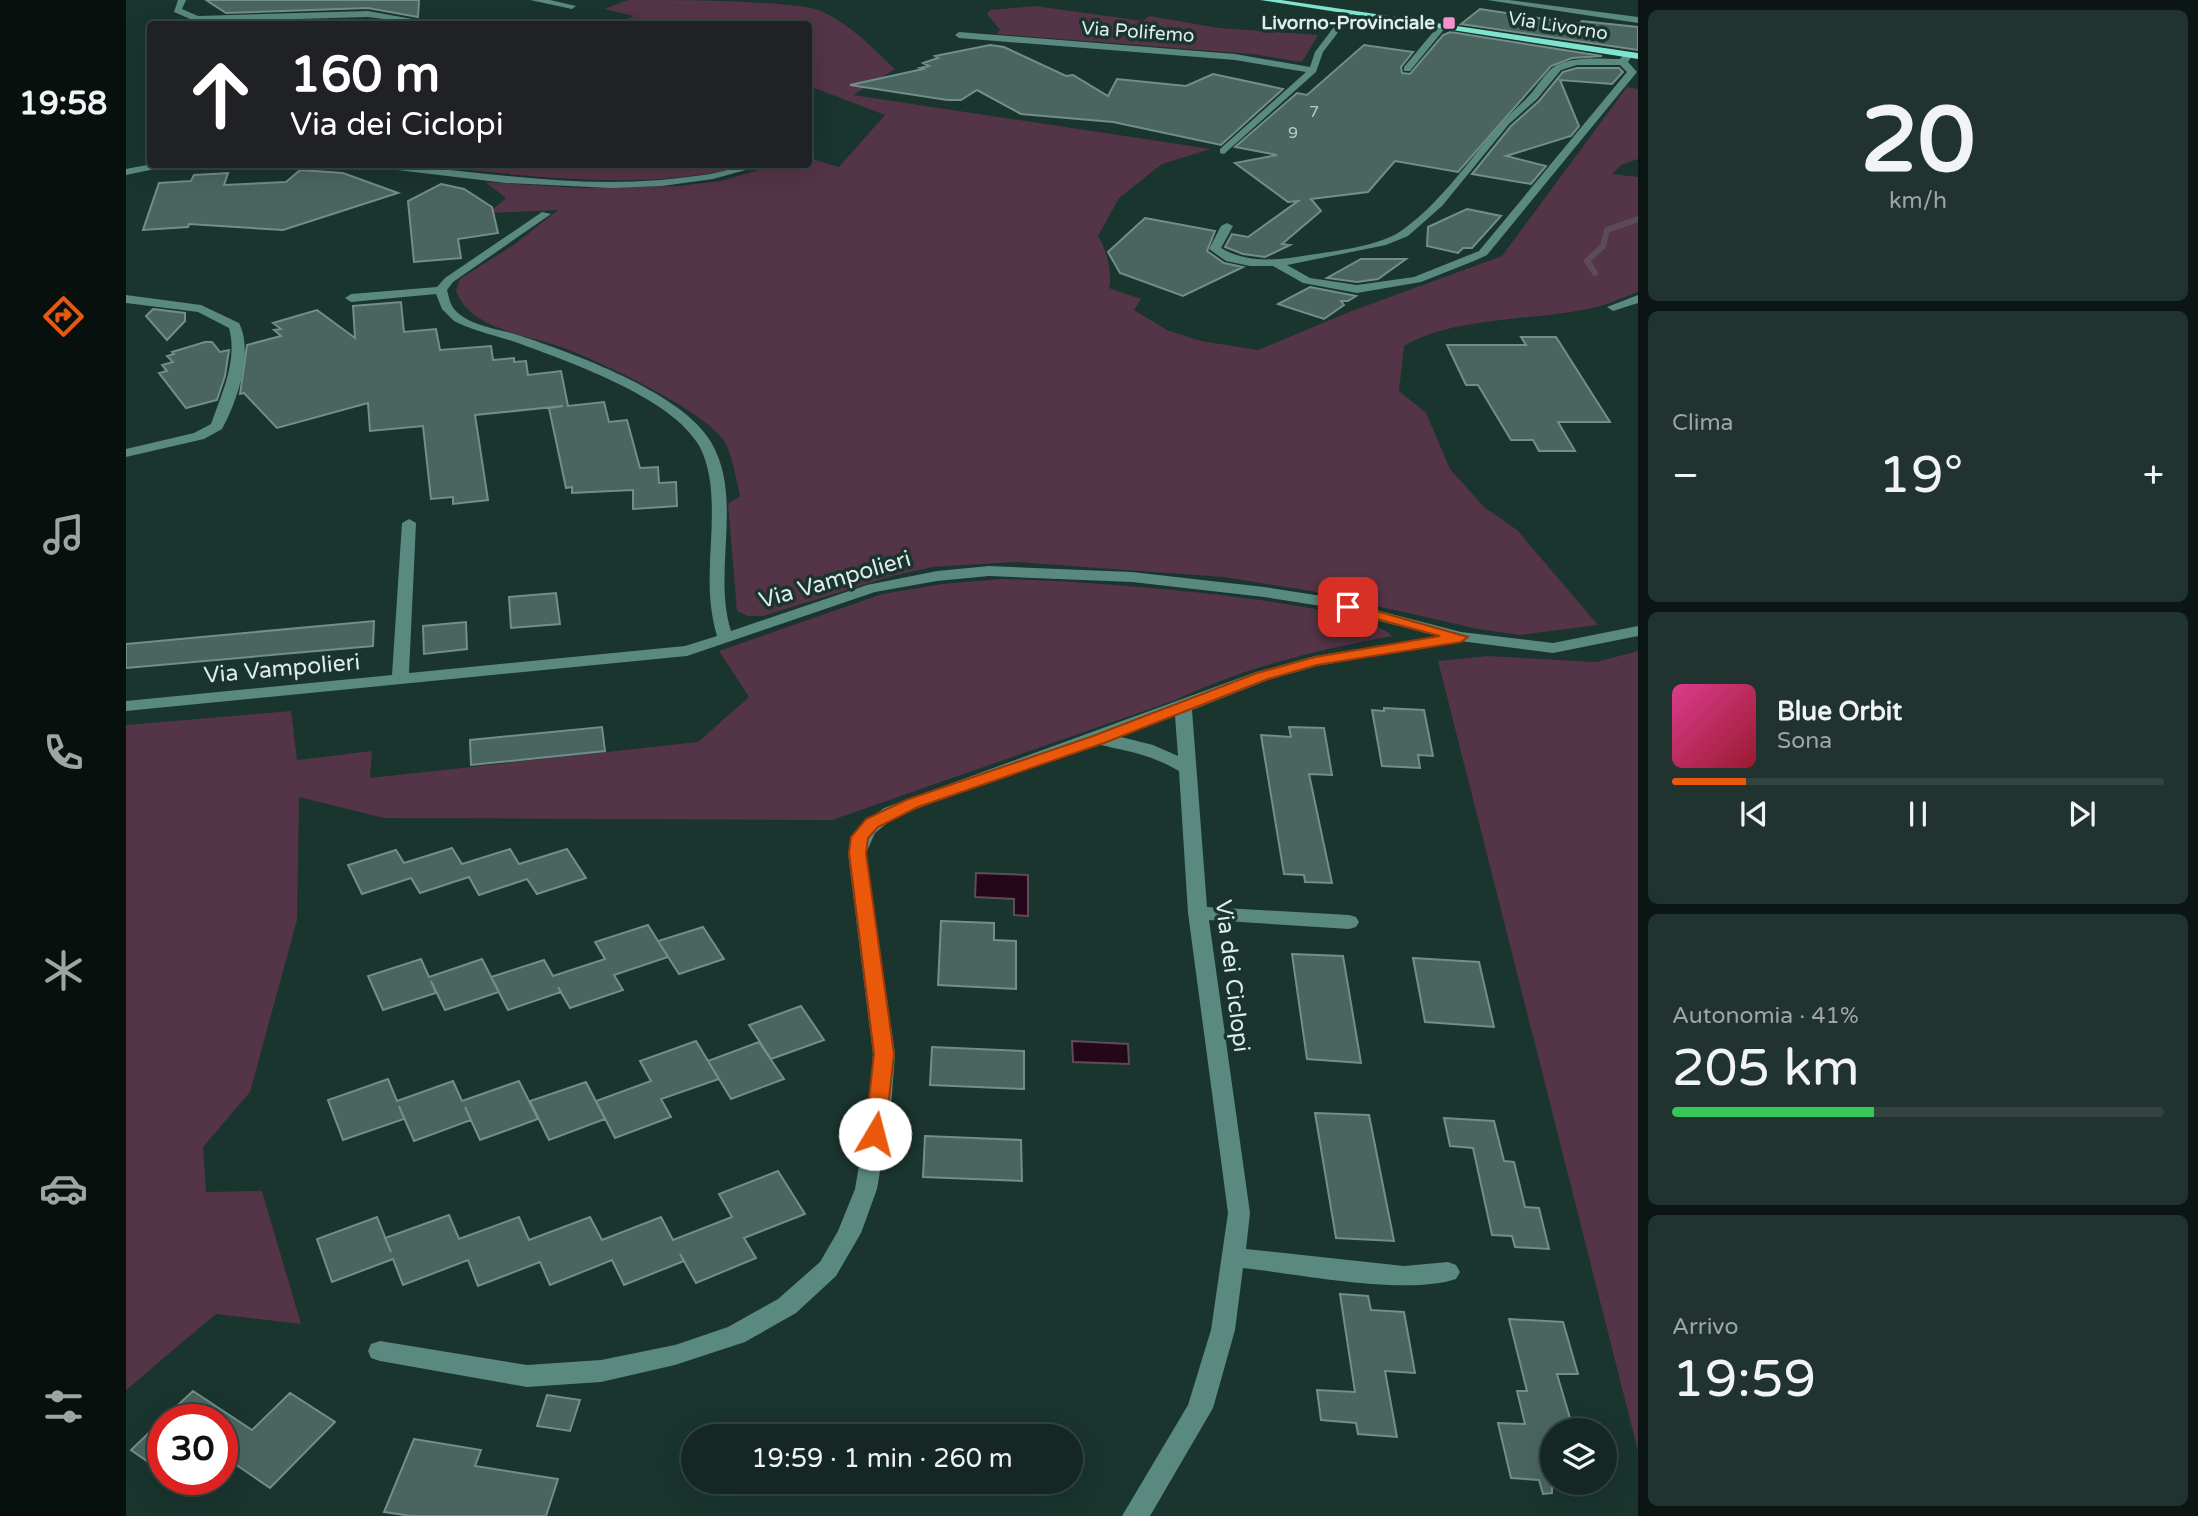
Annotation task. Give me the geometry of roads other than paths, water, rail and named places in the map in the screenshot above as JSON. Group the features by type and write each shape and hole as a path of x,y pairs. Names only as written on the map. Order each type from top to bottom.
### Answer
{"main road":[{"name":"Via Livorno","path":"1264,0 1630,58"}],"street":[{"path":"182,0 177,10 197,19 368,14 416,21"},
{"path":"534,0 572,6"},
{"path":"1491,0 1638,20"},
{"path":"1224,151 1313,70 1319,52 1349,13"},
{"path":"1407,69 1442,27"},
{"name":"Via Polifemo","path":"959,35 1234,57 1313,70"},
{"path":"1227,226 1216,244 1219,253 1242,262 1260,265 1274,262 1386,242 1404,234 1438,204 1506,122 1534,97 1558,68 1576,62 1630,58 1632,72 1483,253 1417,280 1383,288 1357,289 1307,281 1274,262"},
{"path":"126,172 150,168"},
{"path":"395,168 558,183 626,184 713,177 748,168"},
{"path":"351,298 441,290 449,280 546,214"},
{"path":"441,290 452,314 578,361 681,415 705,442 718,481 716,603 725,637"},
{"path":"126,299 211,313 235,326 240,345 231,387 217,426 199,436 129,453"},
{"path":"1613,307 1638,299"},
{"path":"400,681 409,523"},
{"name":"Via Vampolieri","path":"126,706 687,651 872,589 937,576 1009,570 1132,577 1264,592 1322,601 1461,637 1553,648 1638,631"},
{"path":"380,1350 527,1376 601,1371 675,1355 736,1335 787,1306 828,1269 849,1233 866,1189 880,1107 884,1054 857,853 860,837 872,823 890,812 1098,740 1262,676 1315,661 1461,637"},
{"name":"Via dei Ciclopi","path":"1135,1516 1200,1408 1223,1330 1239,1213 1198,913 1182,707"},
{"path":"1098,740 1122,741 1158,751 1187,768"},
{"path":"1198,913 1349,922"},
{"path":"1233,1257 1404,1276 1448,1272"}],"waterway":[{"path":"1595,273 1587,261 1603,246 1607,230 1638,219"}],"place":[{"name":"Livorno-Provinciale","path":"1449,23"}]}
